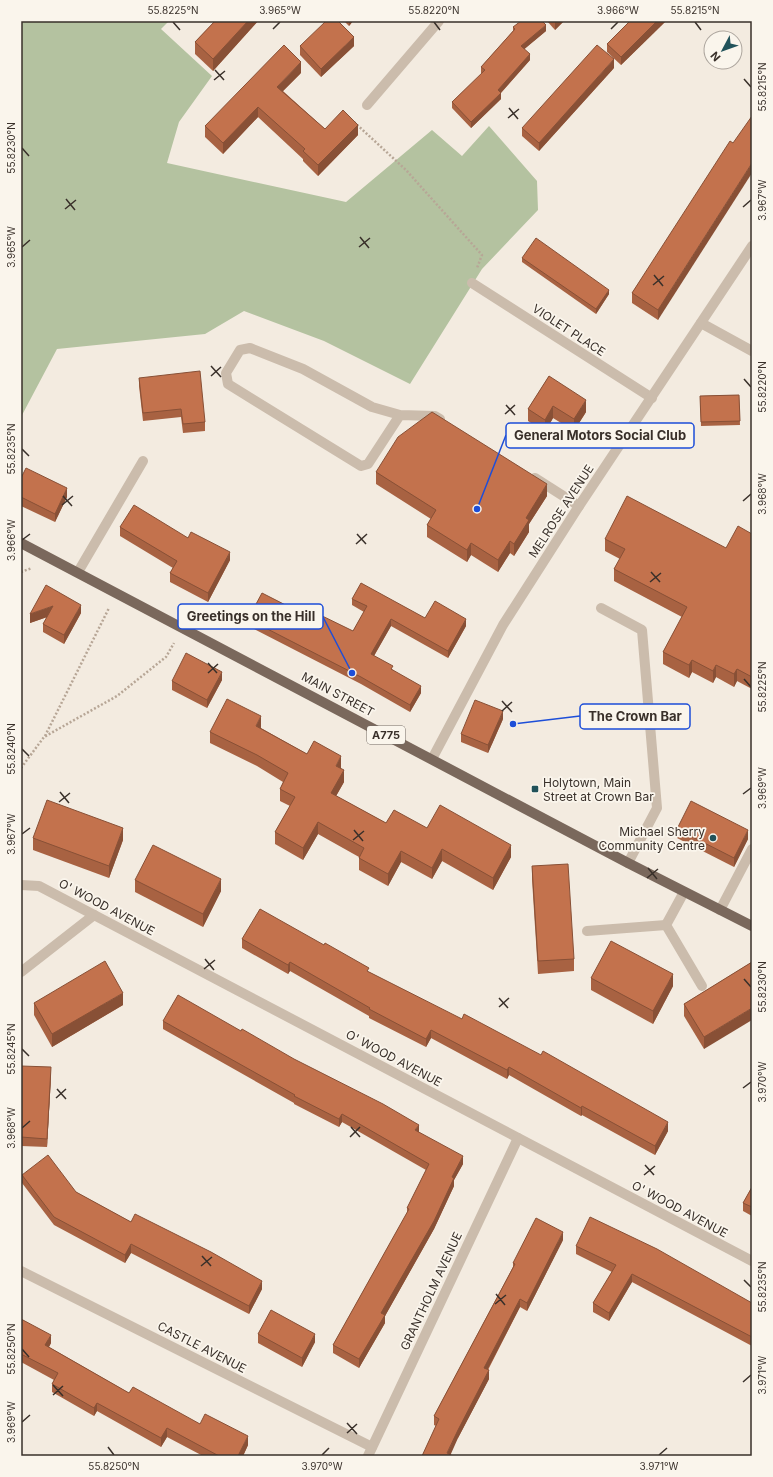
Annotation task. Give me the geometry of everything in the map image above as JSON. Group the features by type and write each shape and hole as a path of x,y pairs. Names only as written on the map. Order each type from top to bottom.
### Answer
{"main road":[{"name":"MAIN STREET","path":"21,543 628,863 752,926"}],"street":[{"path":"367,104 439,21"},
{"name":"MELROSE AVENUE","path":"432,759 503,625 579,506 752,246"},
{"name":"VIOLET PLACE","path":"472,283 652,398"},
{"path":"700,323 752,351"},
{"path":"400,415 368,464 361,466 228,384 226,373 240,350 250,348 303,369 372,407 400,415 435,416 448,424"},
{"path":"78,572 143,461"},
{"path":"527,473 579,506"},
{"path":"601,608 642,630 657,808 628,863"},
{"path":"720,910 752,850"},
{"name":"O' WOOD AVENUE","path":"21,886 39,886 752,1261"},
{"path":"666,924 684,892"},
{"path":"21,972 94,915"},
{"path":"587,931 666,924"},
{"path":"666,924 702,986"},
{"name":"GRANTHOLM AVENUE","path":"370,1451 518,1138"},
{"name":"CASTLE AVENUE","path":"21,1271 370,1451"}],"path":[{"path":"352,120 406,170 482,255 472,283"},
{"path":"21,768 44,737 108,612 113,592"},
{"path":"44,737 117,696 166,658 182,627"}],"green space":[{"path":"21,21 169,21 161,29 212,76 179,122 167,163 346,202 432,130 462,156 489,126 537,181 538,210 482,269 410,384 324,341 244,311 205,334 57,349 21,417"}],"building":[{"path":"215,21 248,21 213,59 195,42"},
{"path":"326,21 338,21 354,37 321,69 300,46"},
{"path":"521,21 542,21 546,25 521,46 530,54 498,90 501,93 471,122 452,102 485,70 481,67 515,29 513,27"},
{"path":"630,21 657,21 621,57 607,44"},
{"path":"284,45 301,62 277,87 325,129 343,110 358,125 318,165 303,151 305,149 258,107 223,143 205,126"},
{"path":"597,45 614,59 539,143 522,128"},
{"path":"752,116 752,163 658,310 632,293 730,141 733,143"},
{"path":"536,238 609,290 596,309 522,258"},
{"path":"200,371 205,422 183,424 181,409 143,413 139,378"},
{"path":"549,376 586,400 574,419 553,406 545,420 528,409"},
{"path":"739,395 740,421 701,422 700,396"},
{"path":"432,412 547,484 526,518 529,520 514,544 510,541 498,560 471,543 467,550 427,525 436,510 376,472 398,437"},
{"path":"26,468 67,488 55,514 21,497 21,478"},
{"path":"627,496 726,548 738,526 752,534 752,677 737,669 734,674 716,665 713,671 692,660 689,665 663,652 687,607 614,569 625,549 605,539"},
{"path":"134,505 188,538 191,532 230,552 208,593 170,573 177,561 120,527"},
{"path":"361,583 425,618 435,601 466,619 448,651 391,619 371,654 393,666 391,669 421,686 410,705 361,677 248,619 262,593 311,618 314,612 353,631 367,606 352,599"},
{"path":"46,585 81,605 64,635 43,624 53,606 30,614"},
{"path":"186,653 222,672 207,700 172,681"},
{"path":"227,699 261,716 256,726 307,754 314,741 341,756 336,766 344,770 331,793 386,823 394,810 427,828 440,805 511,845 493,878 442,849 432,868 401,851 388,874 359,858 364,848 318,822 303,848 275,832 295,797 280,789 288,773 257,755 210,732"},
{"path":"475,700 503,711 488,745 461,734"},
{"path":"47,800 123,828 109,866 33,838"},
{"name":"Michael Sherry Community Centre","path":"691,801 748,830 734,858 677,829"},
{"path":"153,845 221,879 203,914 135,880"},
{"path":"568,864 574,959 538,961 532,866"},
{"path":"260,909 369,968 367,971 462,1019 464,1014 541,1055 543,1051 668,1122 655,1146 582,1106 581,1108 509,1067 507,1070 431,1030 426,1039 369,1009 370,1008 290,962 288,965 242,939"},
{"path":"611,941 673,974 653,1011 591,978"},
{"path":"105,961 123,993 52,1034 34,1003"},
{"path":"752,962 752,1008 704,1037 684,1004"},
{"path":"178,995 241,1031 242,1029 294,1059 383,1104 419,1125 415,1130 463,1156 452,1177 454,1178 434,1221 381,1313 385,1315 359,1359 333,1345 409,1209 407,1208 429,1164 342,1114 339,1119 294,1096 295,1095 163,1021"},
{"path":"21,1066 51,1067 47,1139 21,1137"},
{"path":"48,1155 76,1192 131,1222 135,1214 211,1252 262,1281 249,1306 131,1244 125,1255 54,1217 22,1175"},
{"path":"752,1187 752,1207 743,1203"},
{"path":"590,1217 657,1249 752,1303 752,1337 632,1274 609,1313 593,1303 616,1265 576,1246"},
{"path":"536,1218 563,1232 527,1303 520,1299 484,1368 489,1370 447,1453 453,1456 422,1456 439,1419 434,1416 515,1264 513,1263"},
{"path":"271,1310 315,1334 302,1358 258,1334"},
{"path":"21,1319 51,1335 45,1345 129,1393 133,1387 200,1424 205,1414 248,1436 238,1456 219,1456 167,1428 161,1438 97,1403 94,1408 52,1384 58,1373 21,1354"}],"place":[{"name":"General Motors Social Club","path":"477,509"},
{"name":"Greetings on the Hill","path":"352,673"},
{"name":"The Crown Bar","path":"513,724"},
{"name":"Holytown, Main Street at Crown Bar","path":"535,789"},
{"name":"Michael Sherry Community Centre","path":"713,838"}]}
